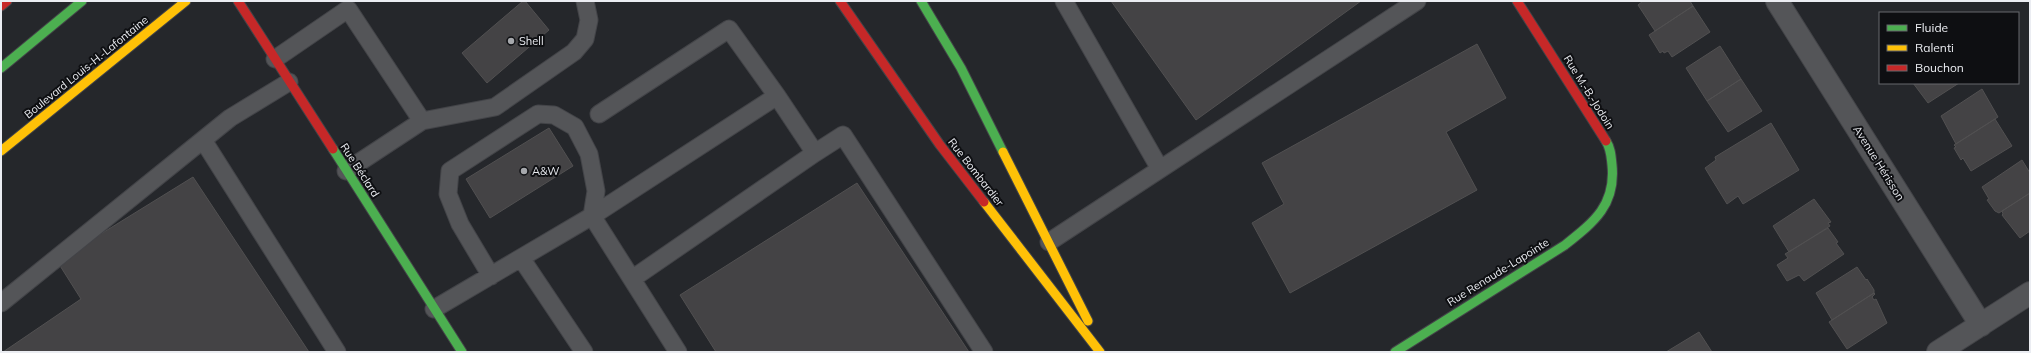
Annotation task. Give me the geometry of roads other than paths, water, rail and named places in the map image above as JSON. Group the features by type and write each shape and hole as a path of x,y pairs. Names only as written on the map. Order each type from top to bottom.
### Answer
{"main road":[{"path":"1,6 6,1"},
{"path":"1,68 82,1"},
{"name":"Boulevard Louis-H.-Lafontaine","path":"1,151 186,1"},
{"name":"Rue Béclard","path":"238,1 462,352"},
{"name":"Rue Bombardier","path":"840,1 940,145 1100,352"},
{"path":"921,1 961,68 1104,352"},
{"name":"Rue M.-B.-Jodoin","path":"1517,1 1610,148 1614,178 1607,204"},
{"name":"Rue Renaude-Lapointe","path":"1395,352 1565,245 1588,228 1607,204"}],"street":[{"name":"Avenue Hérisson","path":"1777,1 1981,325"},
{"path":"1938,352 2030,293"}],"lane":[{"path":"346,171 422,121 496,107 574,52 585,39 589,20 585,1"},
{"path":"1064,1 1160,169"},
{"path":"1048,242 1417,1"},
{"path":"275,59 348,5 422,121"},
{"path":"599,114 729,29 815,153"},
{"path":"1,302 230,118 289,82"},
{"path":"434,309 592,216 776,96"},
{"path":"491,276 460,224 448,194 450,171 538,114 554,116 575,127 589,154 596,191 592,216 678,352"},
{"path":"632,279 843,135 984,352"},
{"path":"203,140 337,352"},
{"path":"521,258 584,352"}],"place":[{"name":"Shell","path":"511,41"},
{"name":"A&W","path":"524,171"}]}
